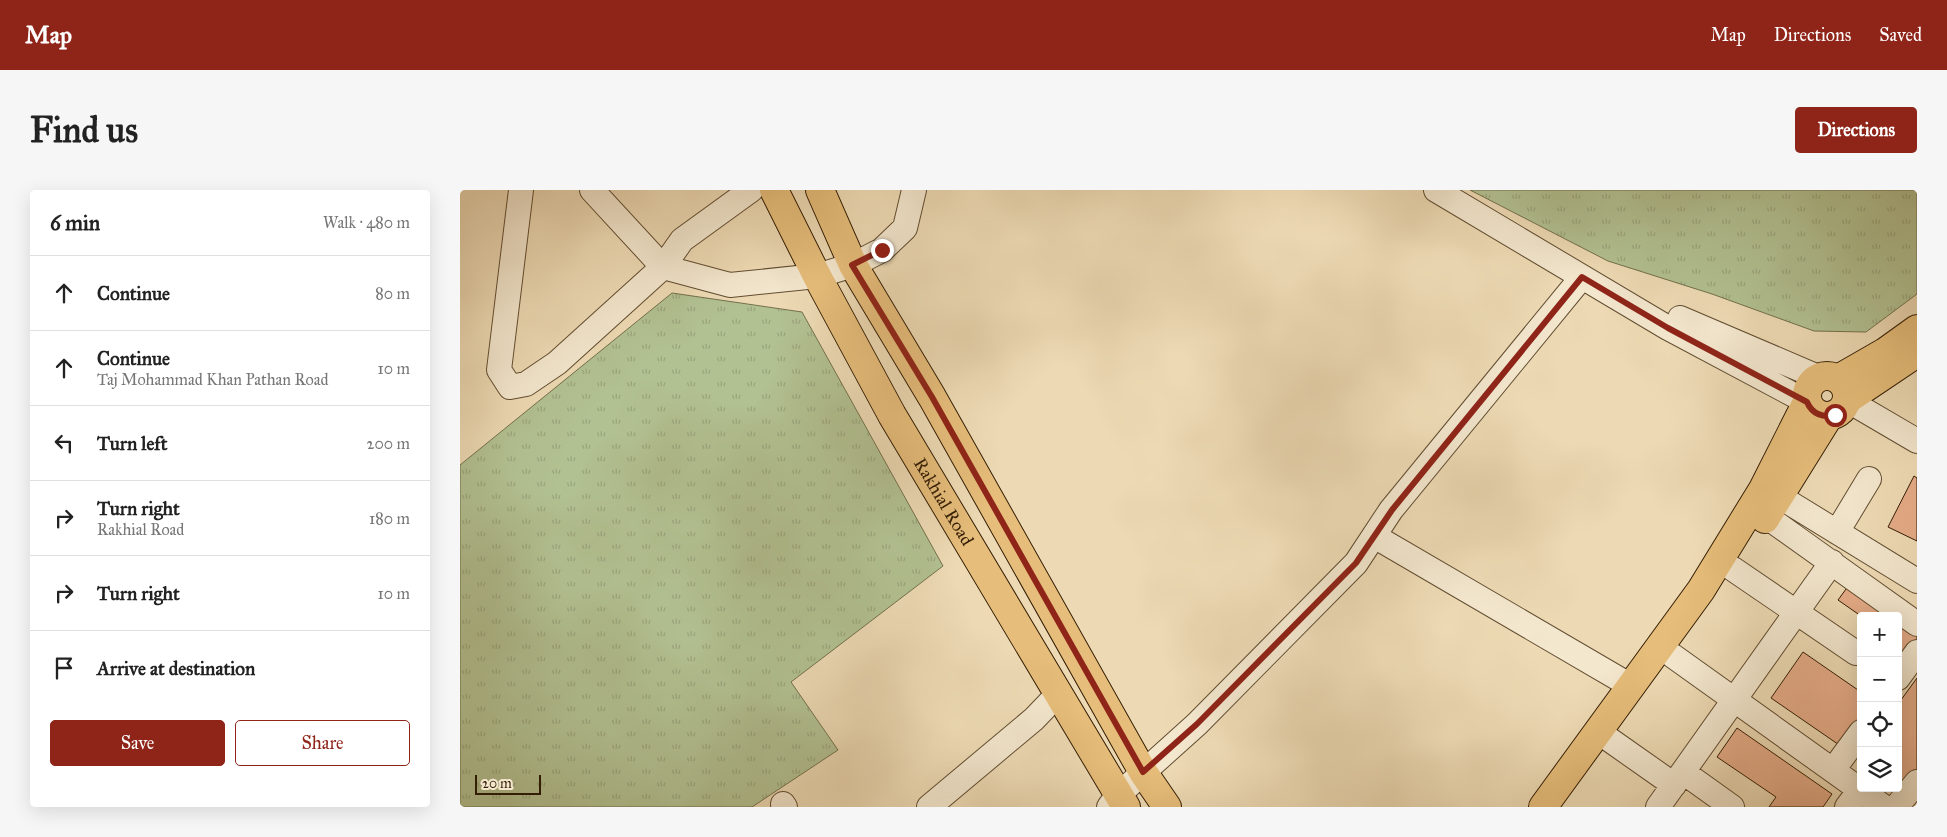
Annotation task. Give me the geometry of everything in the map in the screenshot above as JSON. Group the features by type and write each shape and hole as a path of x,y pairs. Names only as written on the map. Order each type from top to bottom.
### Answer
{"main road":[{"name":"Rakhial Road","path":"774,190 816,276 892,416 1057,696 1117,803"},
{"path":"820,190 852,265 936,405 1143,772 1167,807"},
{"path":"1543,807 1701,590 1763,489 1829,398 1885,352 1917,329"},
{"path":"1562,807 1673,656 1733,569 1773,507 1829,398 1917,353"}],"street":[{"path":"521,190 499,370 510,387 526,384 557,363 663,267 682,240 751,190"},
{"path":"592,190 663,267 730,285 816,276 852,265 882,250 905,228 914,190"},
{"path":"1436,190 1668,328 1829,398 1909,437"},
{"path":"1117,803 1143,772 1197,724 1356,563 1392,510 1582,277"},
{"path":"1837,532 1869,480"},
{"path":"1773,507 1837,532 1917,581"},
{"path":"1773,507 1832,562 1917,624"},
{"path":"1374,536 1631,686"},
{"path":"1658,807 1832,562"},
{"path":"1733,569 1856,653"},
{"path":"1902,673 1917,652"},
{"path":"1673,656 1833,770 1854,798 1884,807"},
{"path":"929,807 1034,719 1057,696"},
{"path":"1833,770 1857,737"},
{"path":"1610,740 1732,807"},
{"path":"1896,807 1917,782"}],"green space":[{"path":"1470,190 1917,190 1917,294 1866,332 1814,331 1712,294 1608,261"},
{"path":"672,293 802,312 943,566 791,682 838,750 752,807 460,807 460,465"}],"building":[{"path":"1914,476 1917,478 1917,541 1888,527"},
{"path":"1857,574 1917,616 1917,645 1902,666 1902,612 1857,613 1838,600"},
{"path":"1803,652 1857,689 1857,732 1845,749 1771,698"},
{"path":"1917,678 1917,777 1904,797 1897,792 1902,792 1902,699"},
{"path":"1737,728 1832,794 1823,807 1769,807 1776,797 1717,757"}],"route":[{"path":"882,250 852,265 932,397 1143,772 1197,724 1356,563 1392,510 1582,277 1668,328 1807,402 1808,406 1819,415 1835,415"}]}
